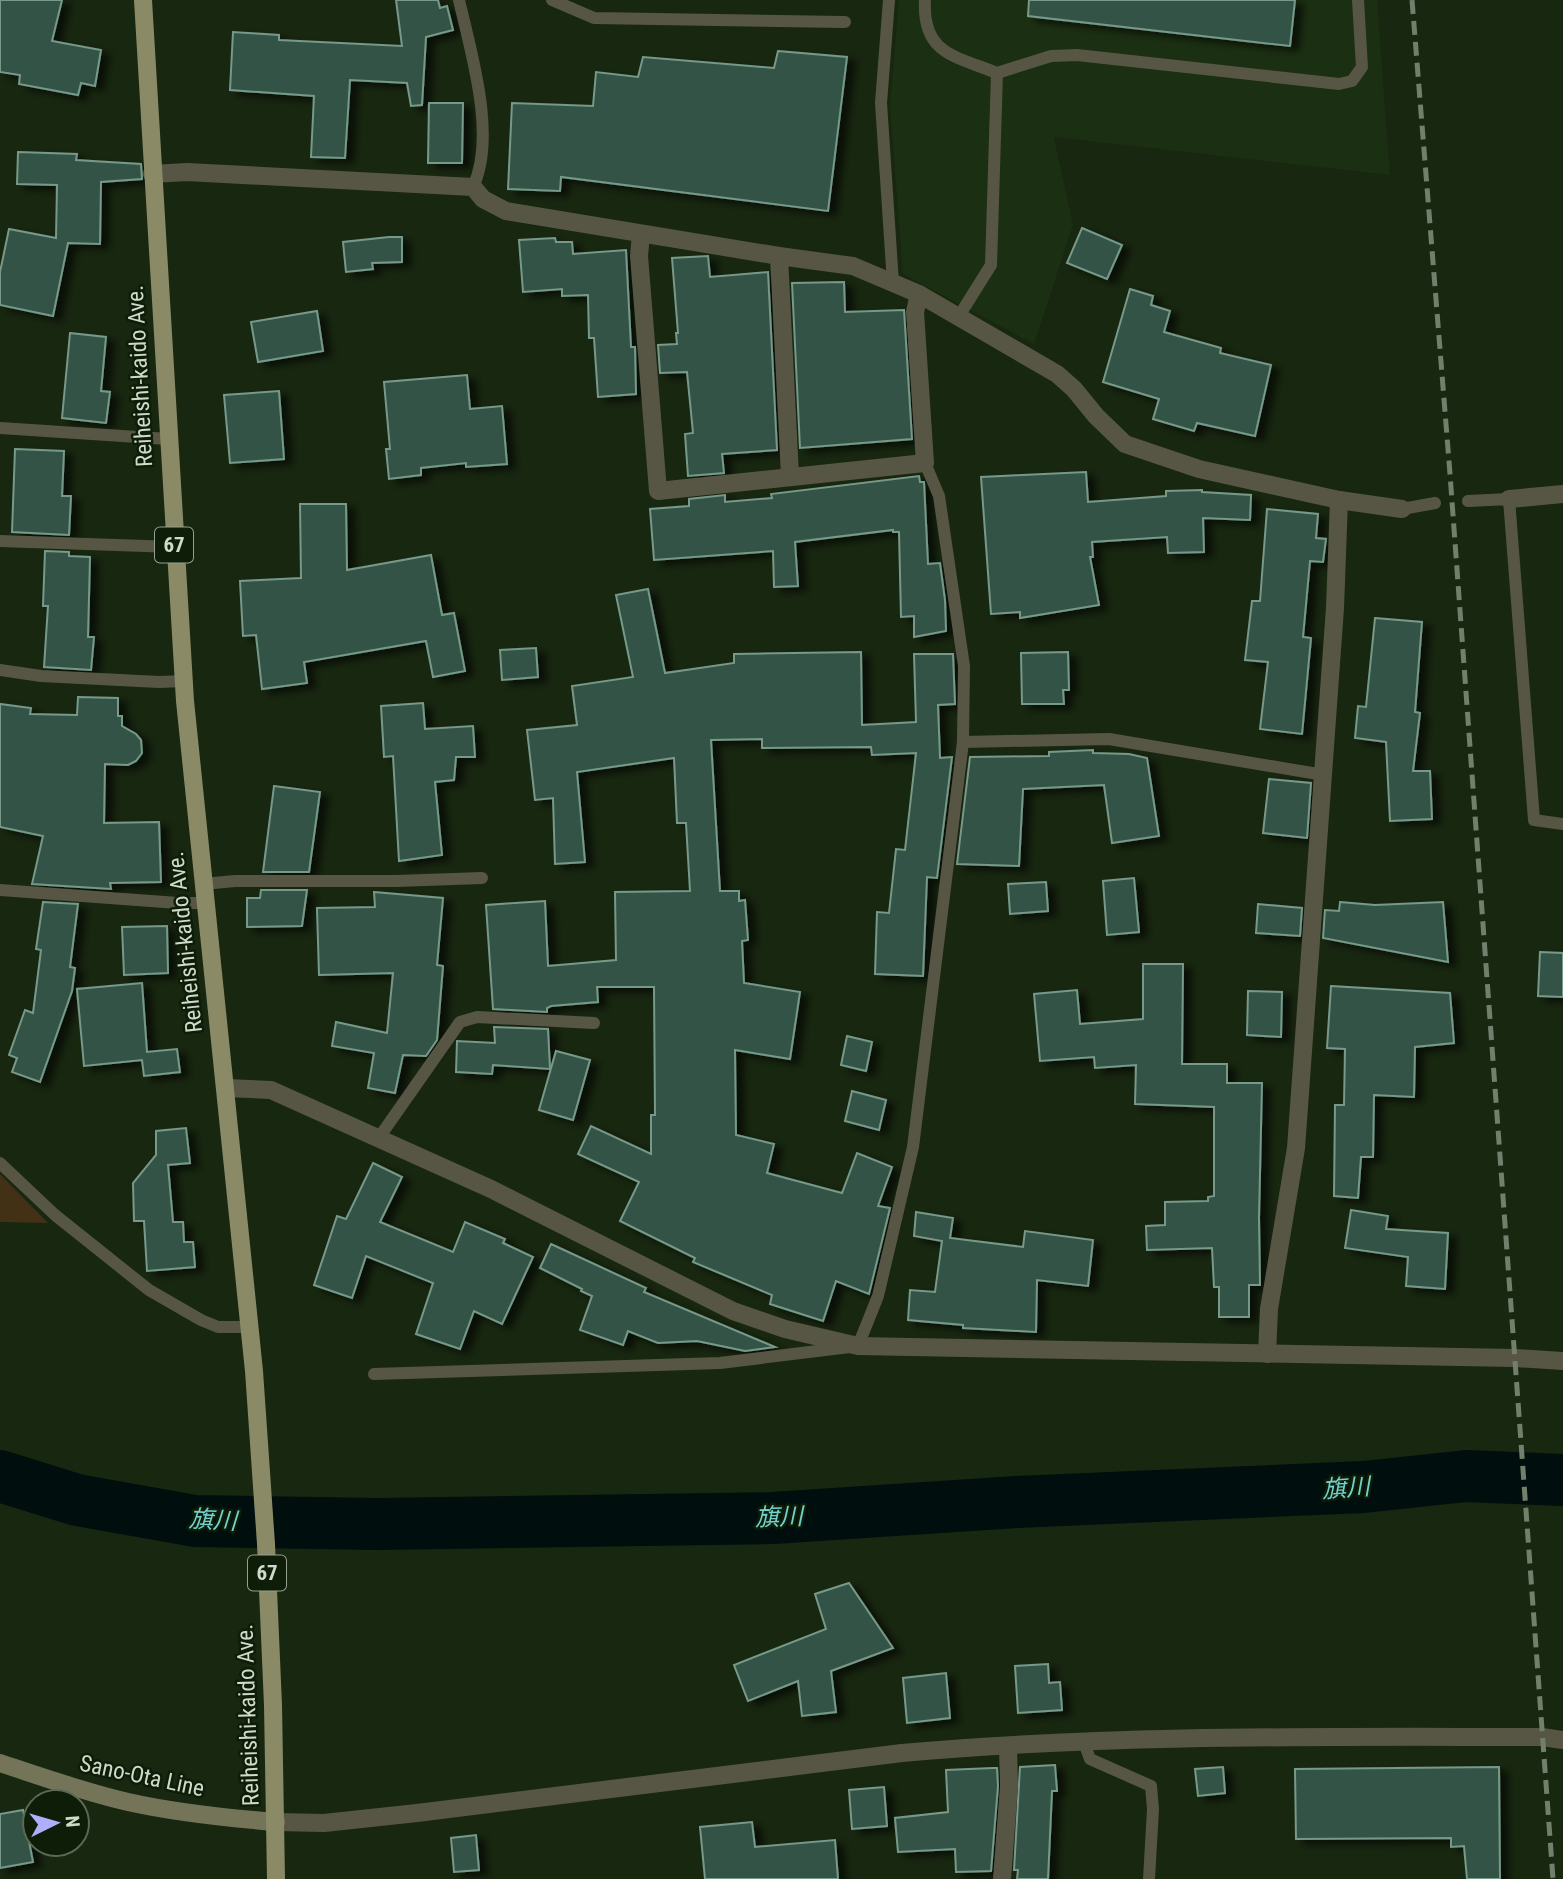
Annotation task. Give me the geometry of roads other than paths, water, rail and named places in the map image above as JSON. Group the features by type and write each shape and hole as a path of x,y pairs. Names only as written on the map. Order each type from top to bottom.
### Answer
{"main road":[{"name":"Reiheishi-kaido Ave.","path":"143,0 184,681 251,1327 267,1557 276,1879"},
{"name":"Sano-Ota Line","path":"0,1762 71,1787 129,1802 202,1815 276,1822"}],"street":[{"path":"152,174 187,172 473,187 483,199 506,211 853,266 919,294 1057,374 1074,388 1096,416 1125,444 1199,469 1339,500 1402,509"},
{"path":"641,234 639,256 657,491 925,463 915,312 919,294"},
{"path":"779,256 790,476"},
{"path":"1509,499 1563,494"},
{"path":"1267,1354 1269,1310 1296,1148 1324,775 1339,500"},
{"path":"226,1088 271,1090 491,1189 733,1311 785,1329 858,1346 1563,1361"},
{"path":"276,1822 337,1822 902,1753 1083,1740 1212,1737 1542,1737 1563,1740"},
{"path":"1002,1879 1009,1786 1008,1746"}],"lane":[{"path":"459,0 482,105 481,170 473,187"},
{"path":"552,0 594,18 845,22"},
{"path":"889,0 881,103 892,283"},
{"path":"925,0 924,20 932,39 943,50 997,74 1051,56 1077,55 1339,84 1352,82 1362,67 1358,0"},
{"path":"959,316 991,265 997,74"},
{"path":"0,428 168,439"},
{"path":"374,1374 720,1363 858,1346 878,1296 913,1147 963,742 964,666 939,496 925,463"},
{"path":"1468,501 1509,499 1534,820 1563,824"},
{"path":"1402,509 1436,503"},
{"path":"0,541 174,547"},
{"path":"0,670 41,676 184,681"},
{"path":"963,742 1109,739 1324,775"},
{"path":"203,884 235,881 482,878"},
{"path":"0,890 205,903"},
{"path":"379,1139 460,1022 477,1017 594,1023"},
{"path":"0,1163 55,1215 149,1290 218,1327 251,1327"},
{"path":"1083,1740 1090,1759 1151,1786 1153,1809 1149,1879"}],"waterway":[{"name":"旗川","path":"0,1476 77,1500 195,1521 378,1524 773,1518 1017,1502 1364,1487 1466,1476 1563,1480"}],"railway":[{"path":"1412,0 1450,474 1553,1879"}]}
